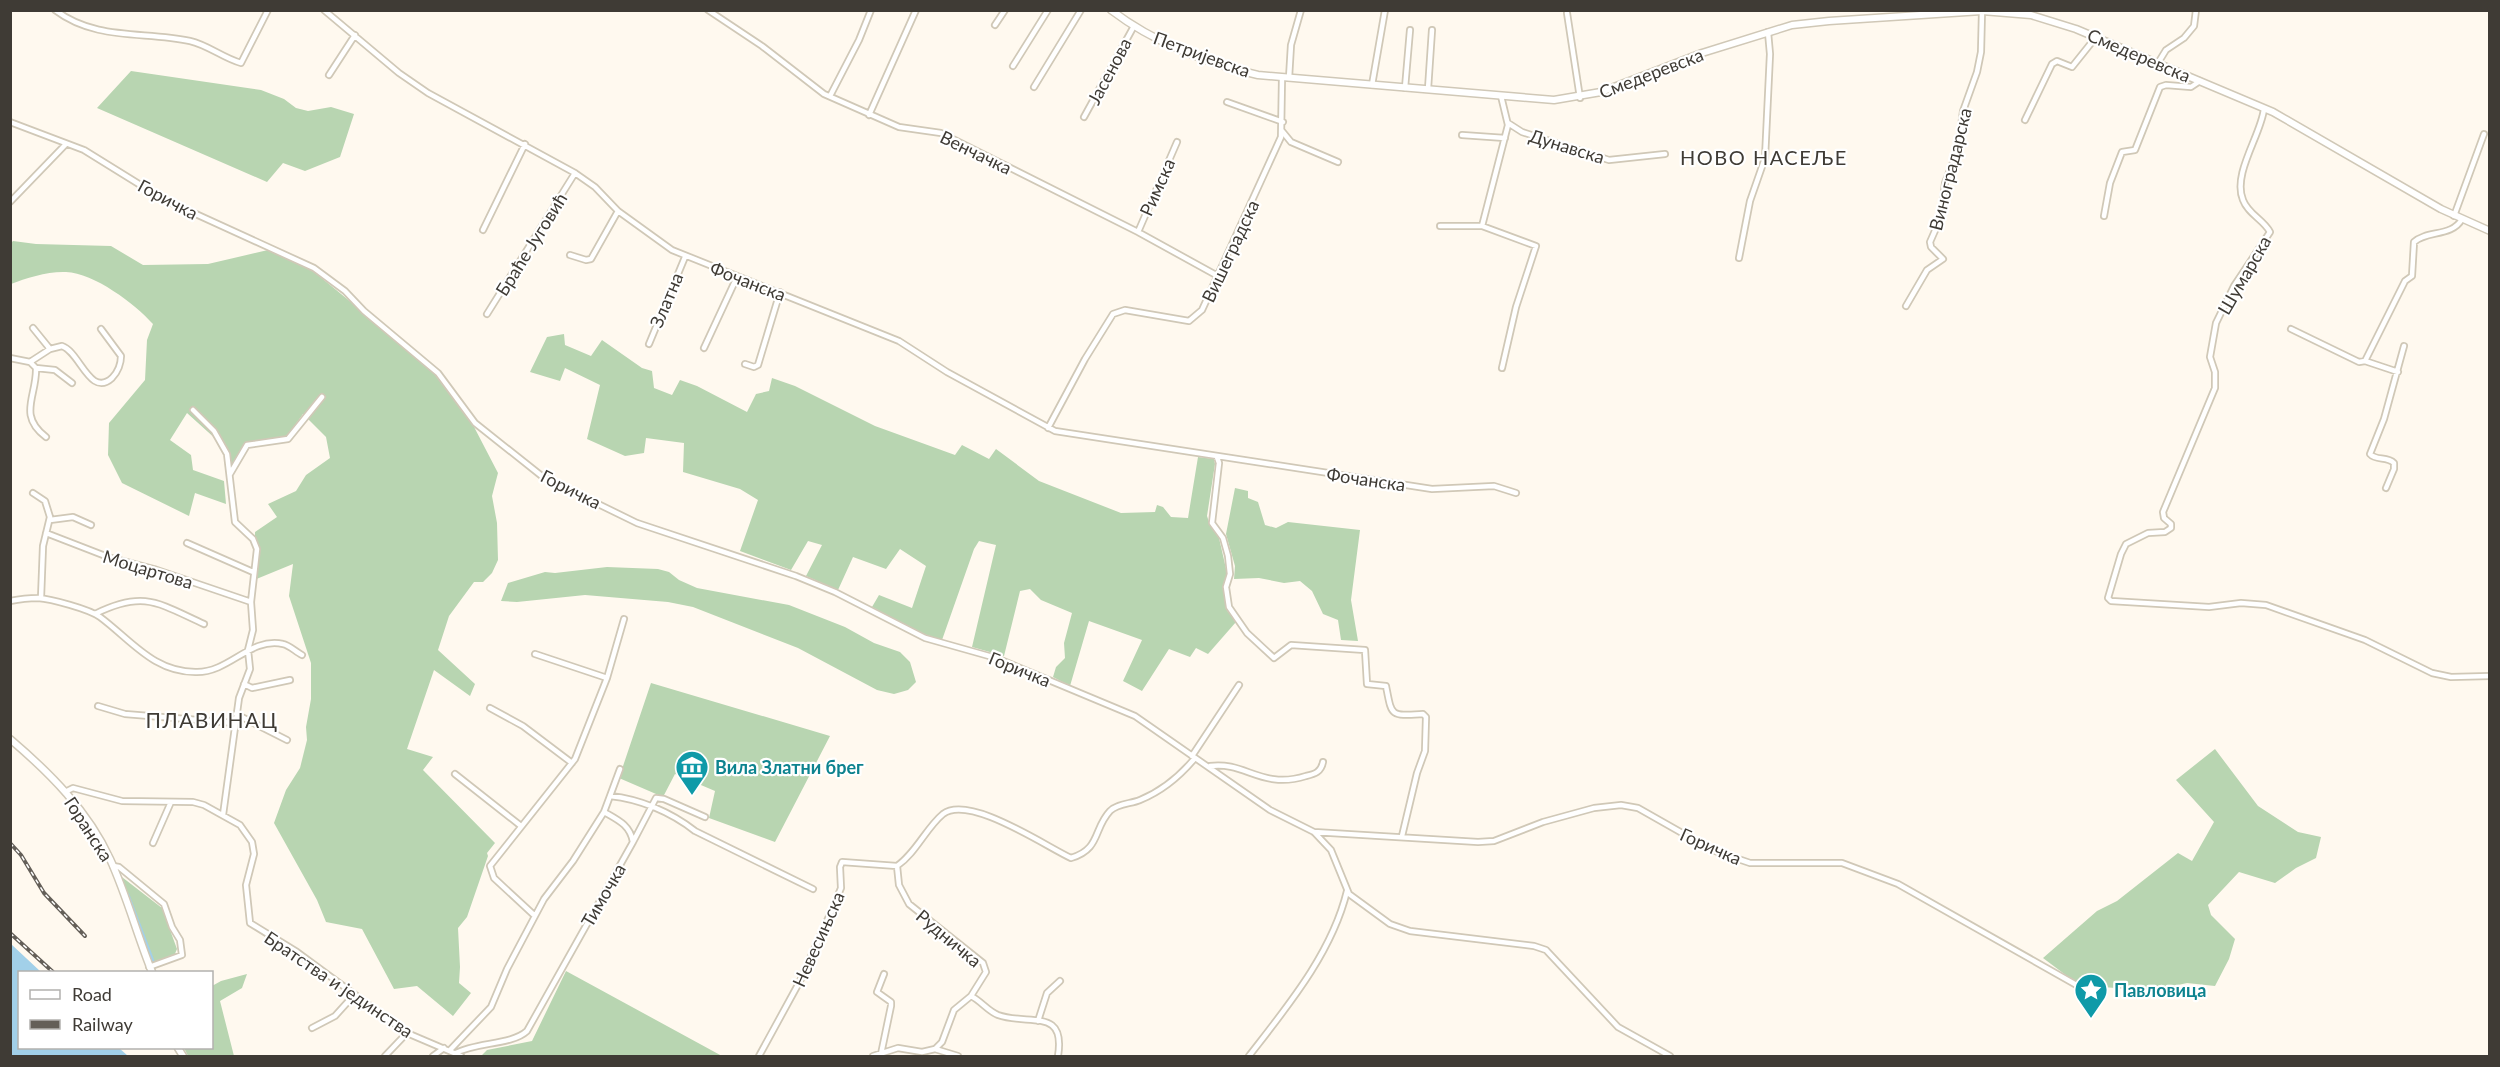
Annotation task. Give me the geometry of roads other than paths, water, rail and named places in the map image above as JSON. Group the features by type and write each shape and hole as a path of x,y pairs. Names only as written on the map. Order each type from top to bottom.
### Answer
{"main road":[{"name":"Петријевска","path":"1111,10 1134,26 1168,43 1237,70 1286,78 1372,85"},
{"name":"Смедеревска","path":"1372,85 1545,100 1580,98 1609,90 1702,53 1768,32 1818,22 1982,11 2037,16 2096,37 2264,109 2301,127 2454,216 2490,231"},
{"name":"Горанска","path":"10,739 51,775 98,837 113,866 151,970"}],"street":[{"path":"56,10 92,29 115,34 189,41 241,63 268,10"},
{"name":"Фочанска","path":"324,10 399,73 428,93 575,173 595,187 618,211 657,240 686,257 780,292 899,341 956,377 1048,428 1062,433 1432,489 1494,486 1516,493"},
{"name":"Венчачка","path":"708,10 762,46 804,80 830,96 898,127 941,133 1138,232 1216,275"},
{"path":"830,96 859,40 871,10"},
{"path":"869,115 916,10"},
{"path":"995,25 1005,10"},
{"path":"1013,66 1048,10"},
{"path":"1034,87 1081,10"},
{"name":"Вишеградска","path":"1048,428 1084,359 1113,314 1125,310 1186,321 1193,320 1206,305 1216,275 1263,177 1282,131 1291,45 1301,10"},
{"path":"1372,85 1385,10"},
{"path":"2158,63 2166,50 2184,38 2194,26 2196,10"},
{"name":"Виноградарска","path":"1906,306 1927,270 1943,259 1931,247 1930,242 1941,217 1945,183 1963,126 1963,111 1977,72 1982,45 1982,11"},
{"path":"1567,13 1580,98"},
{"name":"Јасенова","path":"1084,117 1134,26"},
{"path":"1405,87 1410,30"},
{"path":"1428,89 1432,30"},
{"path":"1739,258 1750,201 1765,158 1770,54 1768,32"},
{"path":"329,75 355,35"},
{"path":"2025,120 2052,64 2057,61 2072,67 2096,37"},
{"path":"2104,216 2110,183 2122,152 2135,150 2160,87 2166,85 2191,87 2200,81"},
{"name":"Дунавска","path":"1482,226 1508,123 1501,96"},
{"path":"1227,102 1283,122"},
{"name":"Шумарска","path":"2264,109 2247,158 2242,199 2270,232 2234,286 2216,323 2210,347 2210,357 2215,372 2215,388 2163,513 2164,518 2171,524 2171,528 2166,532 2148,533 2126,544 2121,554 2109,599 2150,605 2187,604 2209,607 2241,603 2266,605 2366,640 2432,673 2451,677 2490,676"},
{"name":"Горичка","path":"10,122 97,158 184,210 314,268 345,291 364,311 438,373 472,421 543,477 637,523 796,576 835,592 925,639 996,658 1135,716 1270,810 1314,832 1331,850 1347,891 1374,914 1402,928 1457,938 1534,946 1546,950 1618,1027 1670,1056"},
{"name":"Дунавска","path":"1508,123 1522,132 1609,160 1665,154"},
{"path":"1282,131 1291,142 1338,162"},
{"path":"2454,216 2484,134"},
{"name":"Дунавска","path":"1462,135 1504,138"},
{"name":"Римска","path":"1138,232 1177,142"},
{"path":"10,202 66,144"},
{"path":"483,230 525,144"},
{"name":"Браће Југовић","path":"487,314 575,173"},
{"path":"570,255 586,260 591,259 618,211"},
{"path":"2365,361 2405,281 2412,276 2414,242 2421,237 2453,228 2462,219"},
{"path":"1440,226 1482,226 1536,246 1516,307 1502,368"},
{"name":"Златна","path":"649,344 686,257"},
{"path":"704,348 737,277"},
{"path":"745,364 754,367 758,365 780,292"},
{"path":"33,328 50,349"},
{"path":"30,362 57,346 67,348 75,355 90,378 96,382 108,380 117,370 121,356 101,329"},
{"path":"2291,329 2359,362 2365,361 2398,372"},
{"path":"2386,488 2394,469 2394,463 2391,460 2371,457 2370,454 2384,419 2404,346"},
{"path":"10,358 30,362 36,368 55,370 72,383"},
{"path":"36,368 35,383 28,408 34,425 46,437"},
{"path":"230,474 248,445 288,439 322,397"},
{"path":"193,410 220,440 227,454 235,522 250,535 256,546 251,602 253,630 248,650 250,669 236,714 234,750 223,815"},
{"path":"1217,457 1219,464 1212,523 1223,538 1228,556 1230,574 1226,587 1229,607 1247,633 1274,658 1291,645 1365,650 1367,684 1386,686 1388,705 1394,712 1402,715 1423,714 1426,717 1425,751 1417,773 1402,836"},
{"path":"33,493 45,501 50,520 43,546 41,598"},
{"path":"50,520 73,517 91,525"},
{"name":"Моцартова","path":"46,533 108,557 154,569 251,602"},
{"path":"187,543 253,572"},
{"path":"10,601 41,598 95,614 148,658 176,669 198,672 215,669 240,657 255,646 280,644 302,656"},
{"path":"95,614 122,604 149,601 204,624"},
{"path":"535,916 494,878 490,871 491,864 572,763 607,678 624,619"},
{"path":"535,654 607,678"},
{"path":"244,684 252,688 290,680"},
{"path":"897,866 941,816 958,809 980,812 1071,858 1082,855 1093,844 1104,819 1113,809 1141,800 1172,782 1194,757 1239,685"},
{"path":"98,706 125,714 235,723"},
{"path":"490,708 523,726 572,763"},
{"path":"236,714 287,740"},
{"name":"Горичка","path":"1209,767 1228,767 1281,782 1316,774 1322,769 1323,762"},
{"path":"450,1050 491,1007 507,969 544,899 573,861 604,812 620,769"},
{"path":"455,774 521,826"},
{"name":"Братства и јединства","path":"65,792 73,788 122,801 200,804 244,829 254,847 246,885 250,923 297,952 407,1033 458,1055"},
{"path":"610,796 629,798 651,807 813,889"},
{"path":"633,843 654,800 660,798 705,817"},
{"path":"153,843 171,802"},
{"name":"Горичка","path":"1314,832 1494,841 1543,822 1611,806 1638,808 1712,850 1750,863 1842,863 1898,884 2080,987"},
{"name":"Тимочка","path":"458,1055 472,1046 518,1037 527,1030 633,843 630,832 623,823 604,812"},
{"name":"Невесињска","path":"759,1056 800,981 831,912 841,888 840,867 842,862 897,866"},
{"path":"113,866 119,867 162,901 180,940 182,955 151,970"},
{"name":"Рудничка","path":"897,866 899,885 909,904 985,965 986,975 971,996 954,1010 942,1042 935,1049"},
{"path":"1249,1056 1279,1018 1327,942 1340,918 1347,891"},
{"path":"881,1054 891,1006 891,1002 878,992 884,974"},
{"path":"1038,1021 1047,993 1060,981"},
{"path":"312,1028 334,1016 354,995"},
{"path":"971,996 997,1015 1017,1020 1048,1021 1057,1032 1060,1041 1058,1056"},
{"path":"385,1056 407,1033"},
{"path":"434,1056 444,1048"},
{"path":"873,1056 890,1054 898,1048 922,1052 935,1049 958,1056"}],"water":[{"path":"11,944 40,971 18,971 18,1049 120,1049 128,1056 11,1056"}],"waterway":[{"path":"127,895 153,964"}],"railway":[{"path":"10,843 21,855 44,893 85,936"},
{"path":"10,933 52,971"}],"place":[{"name":"Вила Златни брег","path":"692,796"},
{"name":"Павловица","path":"2091,1019"}],"district":[{"name":"НОВО НАСЕЉЕ","path":"1764,157"},
{"name":"ПЛАВИНАЦ","path":"212,719"}]}
